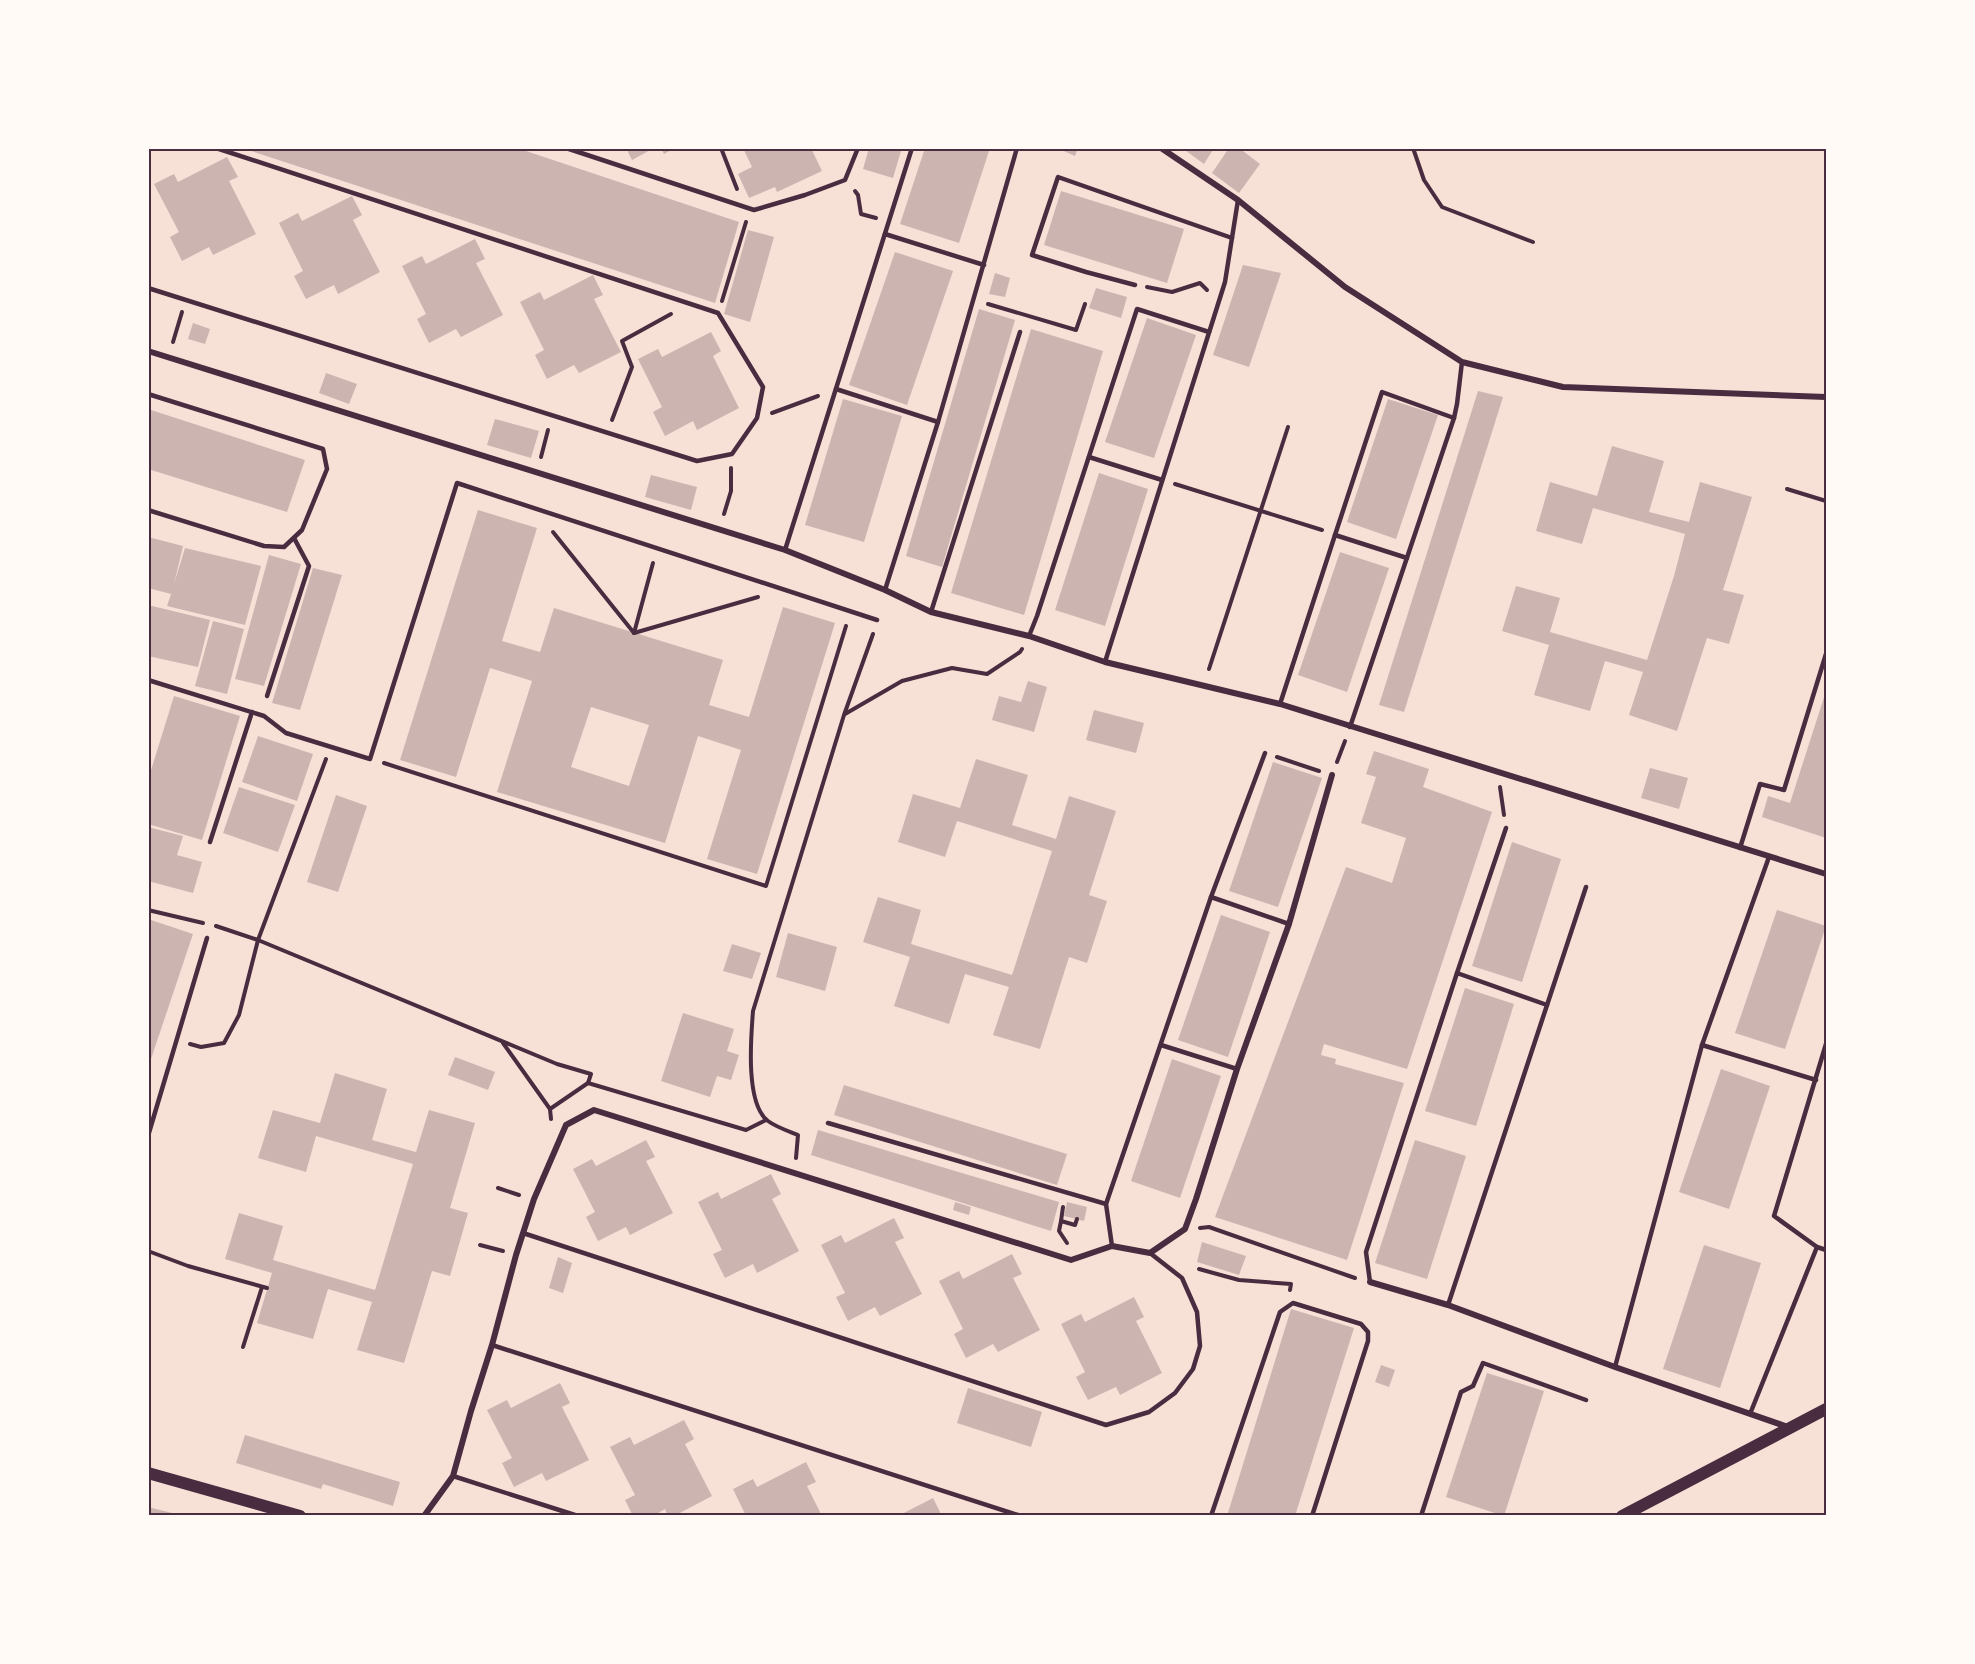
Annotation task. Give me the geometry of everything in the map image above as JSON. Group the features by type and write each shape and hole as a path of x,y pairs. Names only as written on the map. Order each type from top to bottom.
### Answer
{"main road":[{"path":"1622,1515 1788,1427 1827,1409"},
{"path":"148,1473 300,1515"}],"street":[{"path":"1161,148 1238,200 1345,287 1462,362 1563,387 1827,397"},
{"path":"148,351 785,550 885,590 931,612 1029,636 1105,662 1280,704 1827,874"},
{"path":"424,1515 453,1476 516,1254 534,1199 566,1125 594,1110 1071,1260 1112,1246 1150,1253 1185,1229 1237,1069 1289,924 1332,775"},
{"path":"1370,1282 1448,1305 1788,1427"}],"lane":[{"path":"148,288 697,461 732,454 757,418 763,387 718,313 216,148"},
{"path":"566,148 754,210 845,180 858,148"},
{"path":"785,550 912,148"},
{"path":"885,590 938,422 1017,148"},
{"path":"1135,285 1032,255 1059,177 1232,238"},
{"path":"1105,662 1220,301 1238,200"},
{"path":"885,234 984,265"},
{"path":"1029,636 1137,309 1209,332"},
{"path":"931,612 1020,332"},
{"path":"1350,727 1454,418 1458,404 1462,362"},
{"path":"836,389 938,422"},
{"path":"1280,704 1382,392 1454,418"},
{"path":"148,394 323,449 327,470 302,530 284,547 264,546 148,510"},
{"path":"1089,457 1162,480"},
{"path":"148,680 264,716 286,732 370,759 458,483 877,620"},
{"path":"1335,535 1407,558"},
{"path":"267,696 309,566 294,538"},
{"path":"1740,848 1760,784 1784,790 1827,654"},
{"path":"210,842 252,712"},
{"path":"1112,1246 1106,1204 1211,897 1265,753"},
{"path":"1370,1282 1366,1252 1506,828"},
{"path":"1616,1367 1702,1045 1769,857"},
{"path":"1448,1305 1586,887"},
{"path":"1211,897 1289,924"},
{"path":"148,1136 207,938"},
{"path":"1457,973 1547,1005"},
{"path":"1827,1044 1774,1216 1817,1247 1827,1250"},
{"path":"1161,1045 1237,1069"},
{"path":"1702,1045 1815,1080"},
{"path":"828,1123 1106,1204"},
{"path":"523,1233 1106,1425 1149,1412 1174,1393 1194,1369 1200,1346 1197,1312 1182,1278 1150,1253"},
{"path":"1750,1414 1817,1247"},
{"path":"1211,1515 1280,1312 1293,1303 1361,1324 1368,1332 1368,1341 1312,1515"},
{"path":"492,1345 1021,1515"},
{"path":"1421,1515 1461,1392 1473,1386 1483,1363 1586,1400"},
{"path":"453,1476 578,1515"}],"path":[{"path":"721,148 745,206"},
{"path":"1413,148 1424,180 1442,207 1533,242"},
{"path":"858,195 861,214 889,221"},
{"path":"718,313 745,223"},
{"path":"1135,285 1172,292 1200,283 1220,301"},
{"path":"173,343 185,299"},
{"path":"607,432 632,367 622,341 690,304"},
{"path":"1007,309 1076,330 1084,304"},
{"path":"757,418 803,402"},
{"path":"536,472 553,414"},
{"path":"1209,669 1288,427"},
{"path":"1179,485 1321,530"},
{"path":"1787,489 1827,501"},
{"path":"720,529 730,490"},
{"path":"534,508 634,633"},
{"path":"634,633 657,548"},
{"path":"634,633 783,589"},
{"path":"366,758 766,886 850,612"},
{"path":"795,1173 798,1135 766,1120 755,1101 749,1056 753,1011 844,715 877,620"},
{"path":"844,715 902,681 952,668 987,674 1020,652 1029,636"},
{"path":"1265,753 1332,775 1350,727"},
{"path":"176,1041 201,1047 224,1043 239,1015 258,940 331,747"},
{"path":"1498,772 1506,828"},
{"path":"148,910 211,925 258,940 557,1064 591,1074 588,1083 550,1108 503,1042"},
{"path":"588,1083 746,1130 766,1120"},
{"path":"498,1188 534,1199"},
{"path":"1077,1219 1075,1225 1061,1221 1059,1231 1077,1258"},
{"path":"1209,1227 1344,1275"},
{"path":"480,1245 516,1254"},
{"path":"148,1251 188,1266 265,1288 243,1347"},
{"path":"1199,1269 1239,1280 1291,1284 1287,1305"}],"building":[{"path":"242,148 517,148 739,222 715,303"},
{"path":"626,148 654,148 632,160"},
{"path":"661,148 675,148 664,154"},
{"path":"743,148 811,148 822,171 777,192 775,187 749,198 738,174 752,167"},
{"path":"869,148 894,148 901,151 893,178 863,169"},
{"path":"925,148 990,148 959,243 900,224"},
{"path":"1057,148 1078,148 1075,156"},
{"path":"1182,148 1214,148 1204,164"},
{"path":"1229,148 1239,148 1260,164 1239,193 1212,173"},
{"path":"227,157 238,177 229,181 256,234 213,255 209,247 182,261 170,237 179,232 154,184 174,174 178,182"},
{"path":"1061,191 1184,229 1167,283 1044,245"},
{"path":"352,196 362,215 353,220 380,272 338,294 334,285 306,299 294,276 303,271 279,223 298,213 302,221"},
{"path":"748,230 774,237 750,322 724,314"},
{"path":"475,239 485,259 476,263 503,315 461,337 456,329 429,343 417,319 426,314 402,266 422,256 426,264"},
{"path":"895,252 953,271 907,405 849,385"},
{"path":"1243,265 1281,273 1249,367 1213,355"},
{"path":"995,273 1010,278 1005,297 989,294"},
{"path":"593,275 603,295 594,299 621,352 579,373 574,365 547,379 535,355 544,350 520,302 540,292 544,300"},
{"path":"1096,288 1127,297 1121,318 1089,308"},
{"path":"979,309 1015,320 942,567 906,556"},
{"path":"1147,318 1196,335 1154,458 1105,442"},
{"path":"193,323 210,329 205,344 188,339"},
{"path":"1031,329 1103,351 1024,615 951,593"},
{"path":"711,332 721,351 713,356 739,408 697,430 693,421 665,436 653,412 662,407 638,359 658,349 662,357"},
{"path":"326,373 357,384 349,404 319,393"},
{"path":"1478,391 1503,397 1404,712 1379,705"},
{"path":"843,399 902,416 864,542 805,525"},
{"path":"1388,399 1438,415 1396,539 1347,522"},
{"path":"148,409 305,460 287,512 148,469"},
{"path":"495,419 539,431 531,458 487,445"},
{"path":"1612,446 1664,461 1649,512 1689,522 1700,482 1752,497 1723,590 1744,595 1729,644 1707,638 1677,731 1629,715 1643,672 1605,661 1590,711 1534,695 1549,645 1502,631 1516,586 1560,598 1550,632 1647,660 1685,534 1593,508 1582,544 1536,531 1550,482 1597,496"},
{"path":"1099,473 1148,489 1105,626 1055,610"},
{"path":"651,475 697,487 691,510 645,497"},
{"path":"478,510 537,528 502,641 540,652 554,608 723,660 709,705 749,717 783,607 835,623 757,874 707,859 741,750 698,736 665,843 497,792 532,681 490,668 456,777 400,760","holes":["591,707 649,725 629,786 571,767"]},
{"path":"148,537 183,546 174,584 185,548 261,566 245,625 167,606 171,594 148,588"},
{"path":"1340,552 1389,568 1347,692 1298,675"},
{"path":"269,555 301,564 264,686 235,679"},
{"path":"313,568 342,575 300,710 272,703"},
{"path":"148,605 210,620 198,667 148,656"},
{"path":"213,621 244,629 227,694 195,686"},
{"path":"1028,681 1047,687 1034,732 992,720 999,696 1021,702"},
{"path":"1826,691 1826,838 1762,817 1768,796 1790,803"},
{"path":"174,696 240,716 202,840 148,824 148,780"},
{"path":"1094,710 1144,723 1136,753 1086,740"},
{"path":"258,736 313,754 297,801 242,782"},
{"path":"1374,751 1429,769 1423,787 1492,812 1407,1069 1324,1044 1321,1055 1336,1059 1335,1064 1404,1083 1347,1260 1215,1217 1346,867 1392,883 1406,838 1361,823 1376,777 1366,774"},
{"path":"976,759 1028,775 1012,825 1056,839 1069,796 1116,811 1089,895 1107,901 1087,963 1069,957 1040,1049 993,1035 1009,987 965,974 949,1024 894,1006 910,957 863,942 878,897 921,910 911,944 1012,975 1052,851 957,821 945,857 898,842 913,794 960,808"},
{"path":"1273,762 1322,778 1278,907 1229,891"},
{"path":"1650,768 1688,778 1679,809 1641,798"},
{"path":"239,787 295,805 278,852 223,833"},
{"path":"336,795 367,806 338,892 307,882"},
{"path":"148,827 183,836 177,855 202,862 193,893 148,881"},
{"path":"1512,842 1561,859 1522,982 1472,966"},
{"path":"1777,910 1826,926 1785,1049 1735,1033"},
{"path":"1221,915 1270,932 1228,1057 1178,1040"},
{"path":"148,919 193,934 149,1065 148,1065"},
{"path":"788,933 837,947 825,991 776,977"},
{"path":"732,944 761,953 752,979 723,971"},
{"path":"1465,988 1514,1004 1476,1126 1425,1111"},
{"path":"683,1013 734,1029 727,1051 739,1055 731,1080 717,1076 710,1097 661,1081"},
{"path":"455,1057 495,1072 488,1090 448,1075"},
{"path":"1172,1059 1221,1076 1180,1198 1131,1181"},
{"path":"1721,1069 1770,1086 1729,1209 1679,1192"},
{"path":"335,1073 387,1089 372,1140 416,1152 429,1110 475,1123 450,1208 468,1213 450,1276 432,1271 404,1363 357,1350 372,1302 328,1289 313,1339 257,1323 272,1273 225,1259 239,1213 283,1226 273,1260 375,1290 413,1164 316,1136 306,1172 258,1158 273,1110 320,1123"},
{"path":"844,1085 1067,1154 1057,1185 834,1115"},
{"path":"818,1130 1059,1202 1051,1231 811,1155"},
{"path":"646,1140 655,1157 646,1161 673,1213 630,1235 626,1227 598,1241 586,1217 595,1212 573,1169 592,1159 596,1166"},
{"path":"1415,1140 1466,1156 1427,1279 1375,1263"},
{"path":"771,1174 781,1194 772,1199 799,1251 757,1273 753,1264 725,1278 713,1254 722,1250 698,1202 718,1192 721,1199"},
{"path":"955,1202 971,1207 969,1215 953,1210"},
{"path":"1067,1202 1087,1207 1084,1221 1064,1216"},
{"path":"894,1218 904,1238 895,1242 922,1294 880,1316 875,1307 848,1321 836,1297 845,1293 821,1245 841,1235 845,1243"},
{"path":"1202,1242 1246,1256 1239,1275 1197,1262"},
{"path":"1704,1245 1761,1263 1720,1388 1663,1369"},
{"path":"1012,1254 1022,1274 1013,1278 1040,1330 998,1352 993,1344 966,1358 954,1334 963,1329 939,1281 959,1271 963,1279"},
{"path":"558,1257 572,1263 563,1293 549,1288"},
{"path":"1134,1297 1144,1317 1136,1321 1162,1373 1120,1395 1116,1387 1088,1400 1076,1377 1085,1372 1061,1324 1081,1314 1085,1322"},
{"path":"1291,1309 1354,1328 1295,1516 1227,1516"},
{"path":"1381,1365 1395,1370 1389,1387 1375,1382"},
{"path":"1487,1373 1544,1391 1504,1516 1446,1497"},
{"path":"560,1383 570,1403 562,1407 589,1460 546,1481 542,1473 514,1487 502,1463 512,1458 487,1410 507,1400 511,1408"},
{"path":"968,1388 1042,1412 1031,1447 957,1423"},
{"path":"684,1420 694,1439 685,1444 712,1496 674,1516 668,1516 665,1509 653,1516 633,1516 625,1500 635,1495 610,1447 630,1437 634,1445"},
{"path":"245,1435 400,1482 393,1506 323,1484 321,1489 236,1463"},
{"path":"806,1462 816,1482 807,1486 822,1516 746,1516 733,1489 753,1479 757,1487"},
{"path":"933,1498 942,1516 898,1516"},
{"path":"148,1507 180,1515 180,1516 148,1516"}]}
